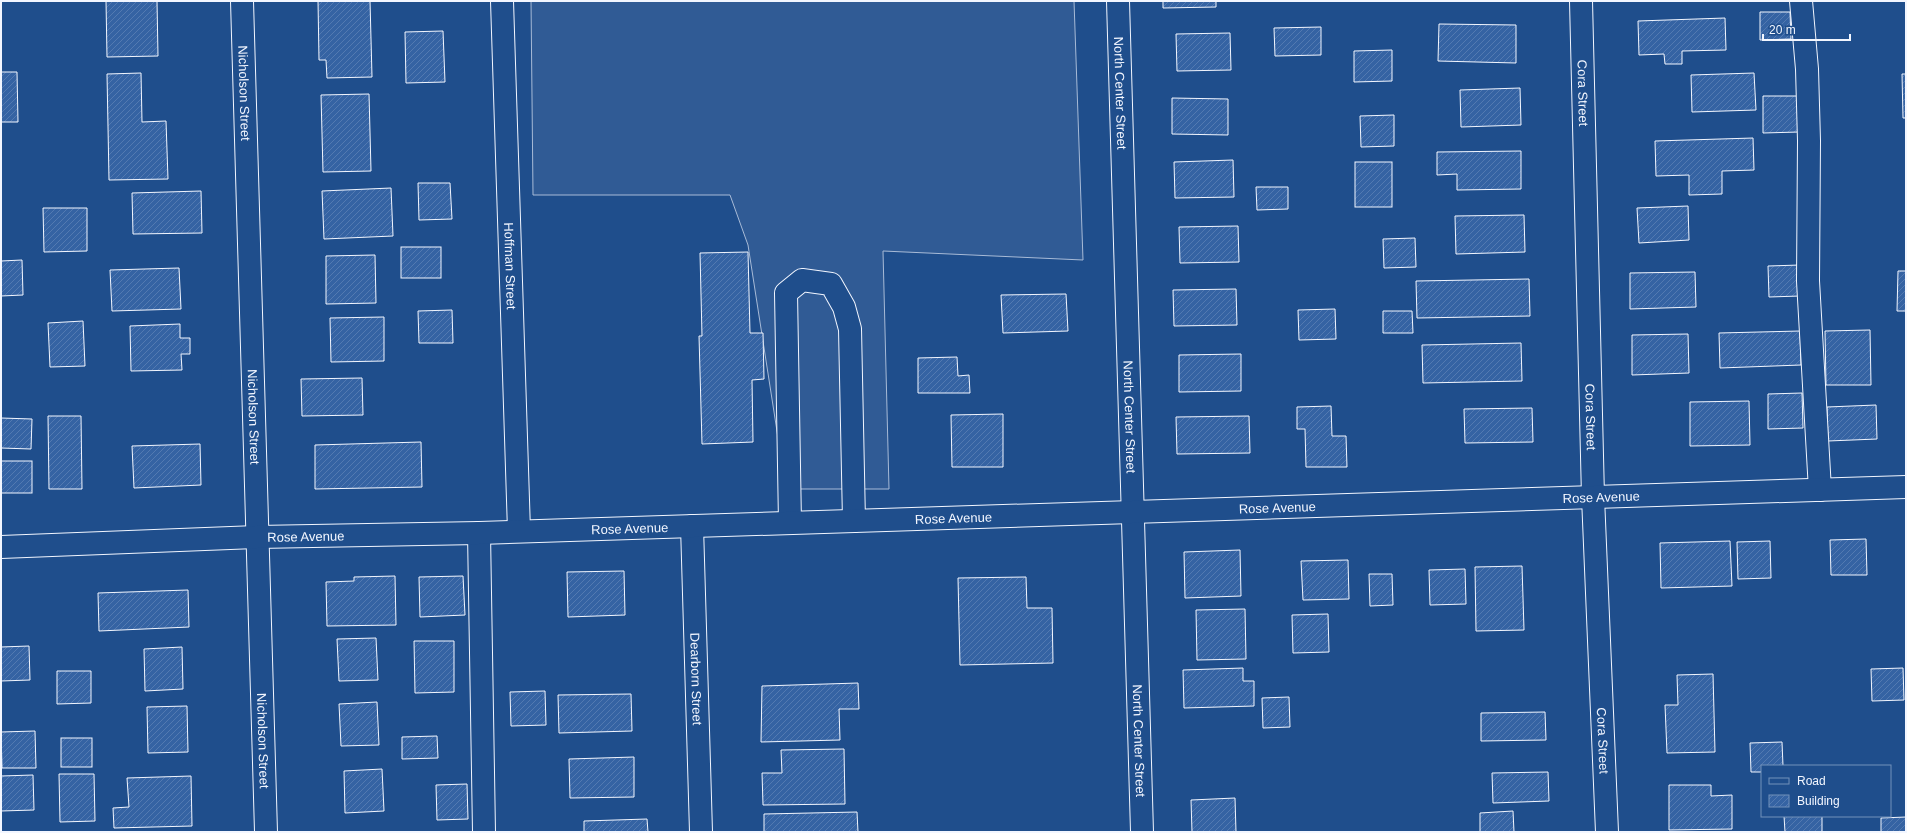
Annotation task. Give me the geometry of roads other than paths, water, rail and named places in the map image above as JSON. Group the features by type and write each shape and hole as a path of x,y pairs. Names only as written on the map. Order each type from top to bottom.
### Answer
{"street":[{"name":"Nicholson Street","path":"242,1 266,832"},
{"name":"Hoffman Street","path":"502,1 519,531"},
{"name":"North Center Street","path":"1118,1 1142,832"},
{"name":"Cora Street","path":"1582,1 1593,497 1607,832"},
{"path":"1801,1 1809,141 1808,281 1820,490"},
{"path":"790,523 786,293 802,280 831,284 844,307 850,329 854,521"},
{"name":"Rose Avenue","path":"1,546 257,537 479,533 1906,487"},
{"name":"Dearborn Street","path":"692,526 700,832"},
{"path":"479,533 484,832"}]}
